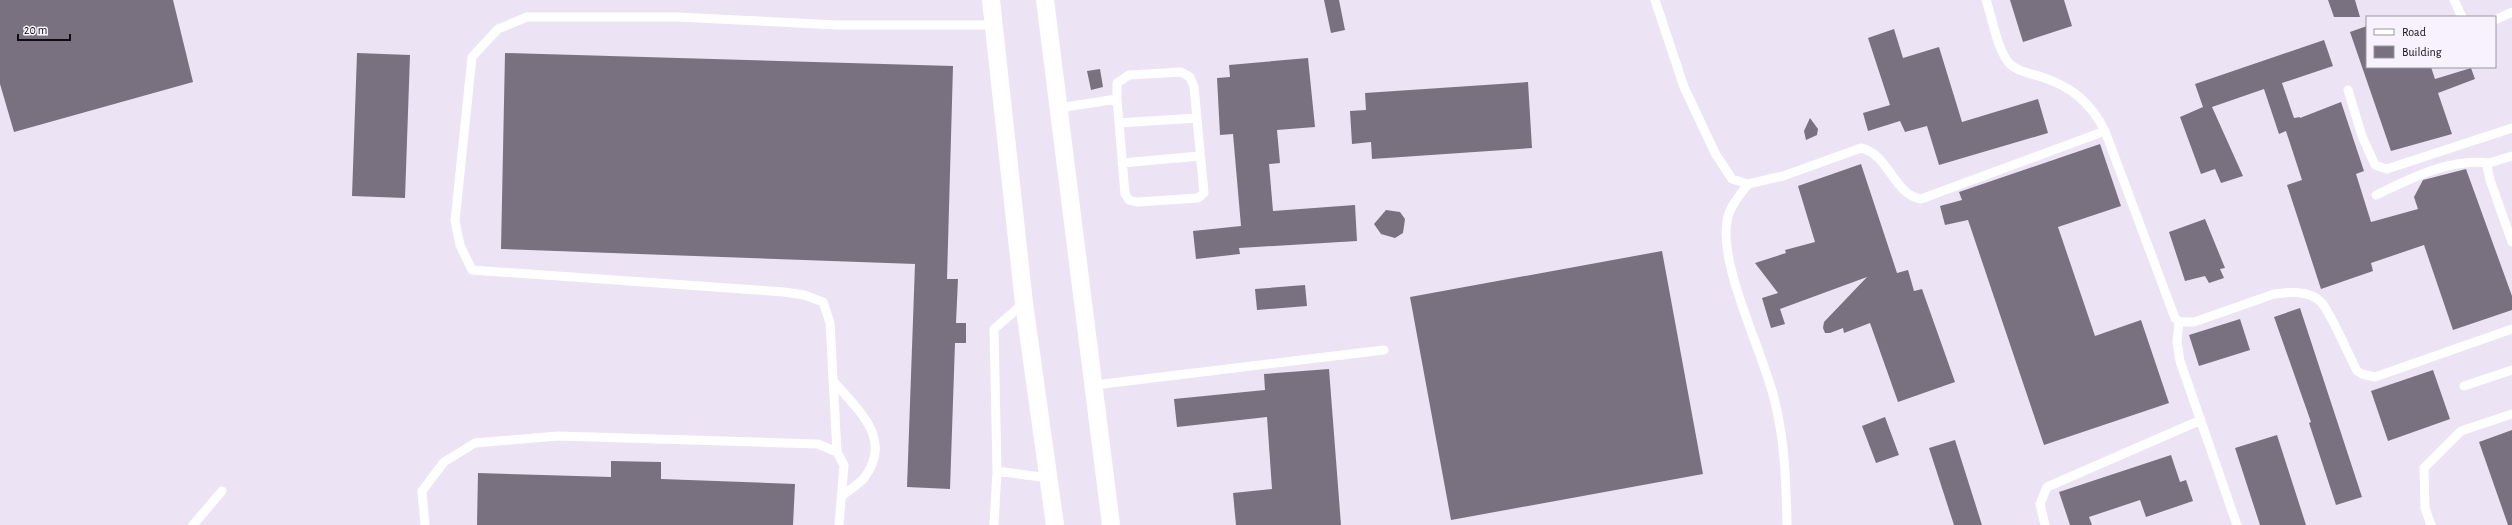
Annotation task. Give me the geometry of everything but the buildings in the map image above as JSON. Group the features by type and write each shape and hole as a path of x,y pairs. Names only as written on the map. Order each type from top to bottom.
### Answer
{"street":[{"path":"991,0 1024,302 1055,525"},
{"path":"1045,0 1095,385 1111,525"}],"lane":[{"path":"1655,0 1684,87 1715,153 1732,179 1748,184 1783,176 1861,148 1871,150 1880,158 1907,193 1913,198 1920,199 2105,131"},
{"path":"1986,0 2003,54 2011,65 2020,70 2049,79 2076,95 2096,112 2105,131 2175,318 2179,322 2194,322 2274,294 2287,292 2310,295 2322,302 2357,370 2362,374 2375,377 2512,328"},
{"path":"2454,0 2462,16"},
{"path":"2496,20 2512,12"},
{"path":"839,525 844,465 838,452 830,323 823,302 804,295 472,270 460,245 455,221 472,57 498,29 527,17 677,17 837,25 993,25"},
{"path":"1181,72 1190,77 1194,87 1196,118 1204,193 1198,198 1137,202 1129,200 1125,194 1116,83 1128,75 1181,72"},
{"path":"2348,90 2362,136 2375,165 2387,169 2497,135 2512,128"},
{"path":"1059,108 1117,98"},
{"path":"1119,123 1196,118"},
{"path":"1122,163 1200,156"},
{"path":"2376,196 2409,179 2452,164 2470,161 2490,163 2512,156"},
{"path":"2490,163 2487,166 2490,180 2512,242"},
{"path":"1748,184 1738,197 1727,220 1727,241 1734,277 1775,400 1784,441 1787,525"},
{"path":"994,525 997,471 994,329 1024,302"},
{"path":"2179,322 2177,342 2180,361 2237,525"},
{"path":"1095,385 1384,350"},
{"path":"2464,386 2512,370"},
{"path":"833,381 870,425 877,443 875,457 863,478 842,496"},
{"path":"2431,525 2425,508 2424,468 2461,431 2512,414"},
{"path":"2045,525 2040,504 2047,487 2200,420"},
{"path":"424,525 422,491 444,462 475,443 574,437 818,444 838,452"},
{"path":"997,471 1048,478"},
{"path":"193,525 222,491"}]}
